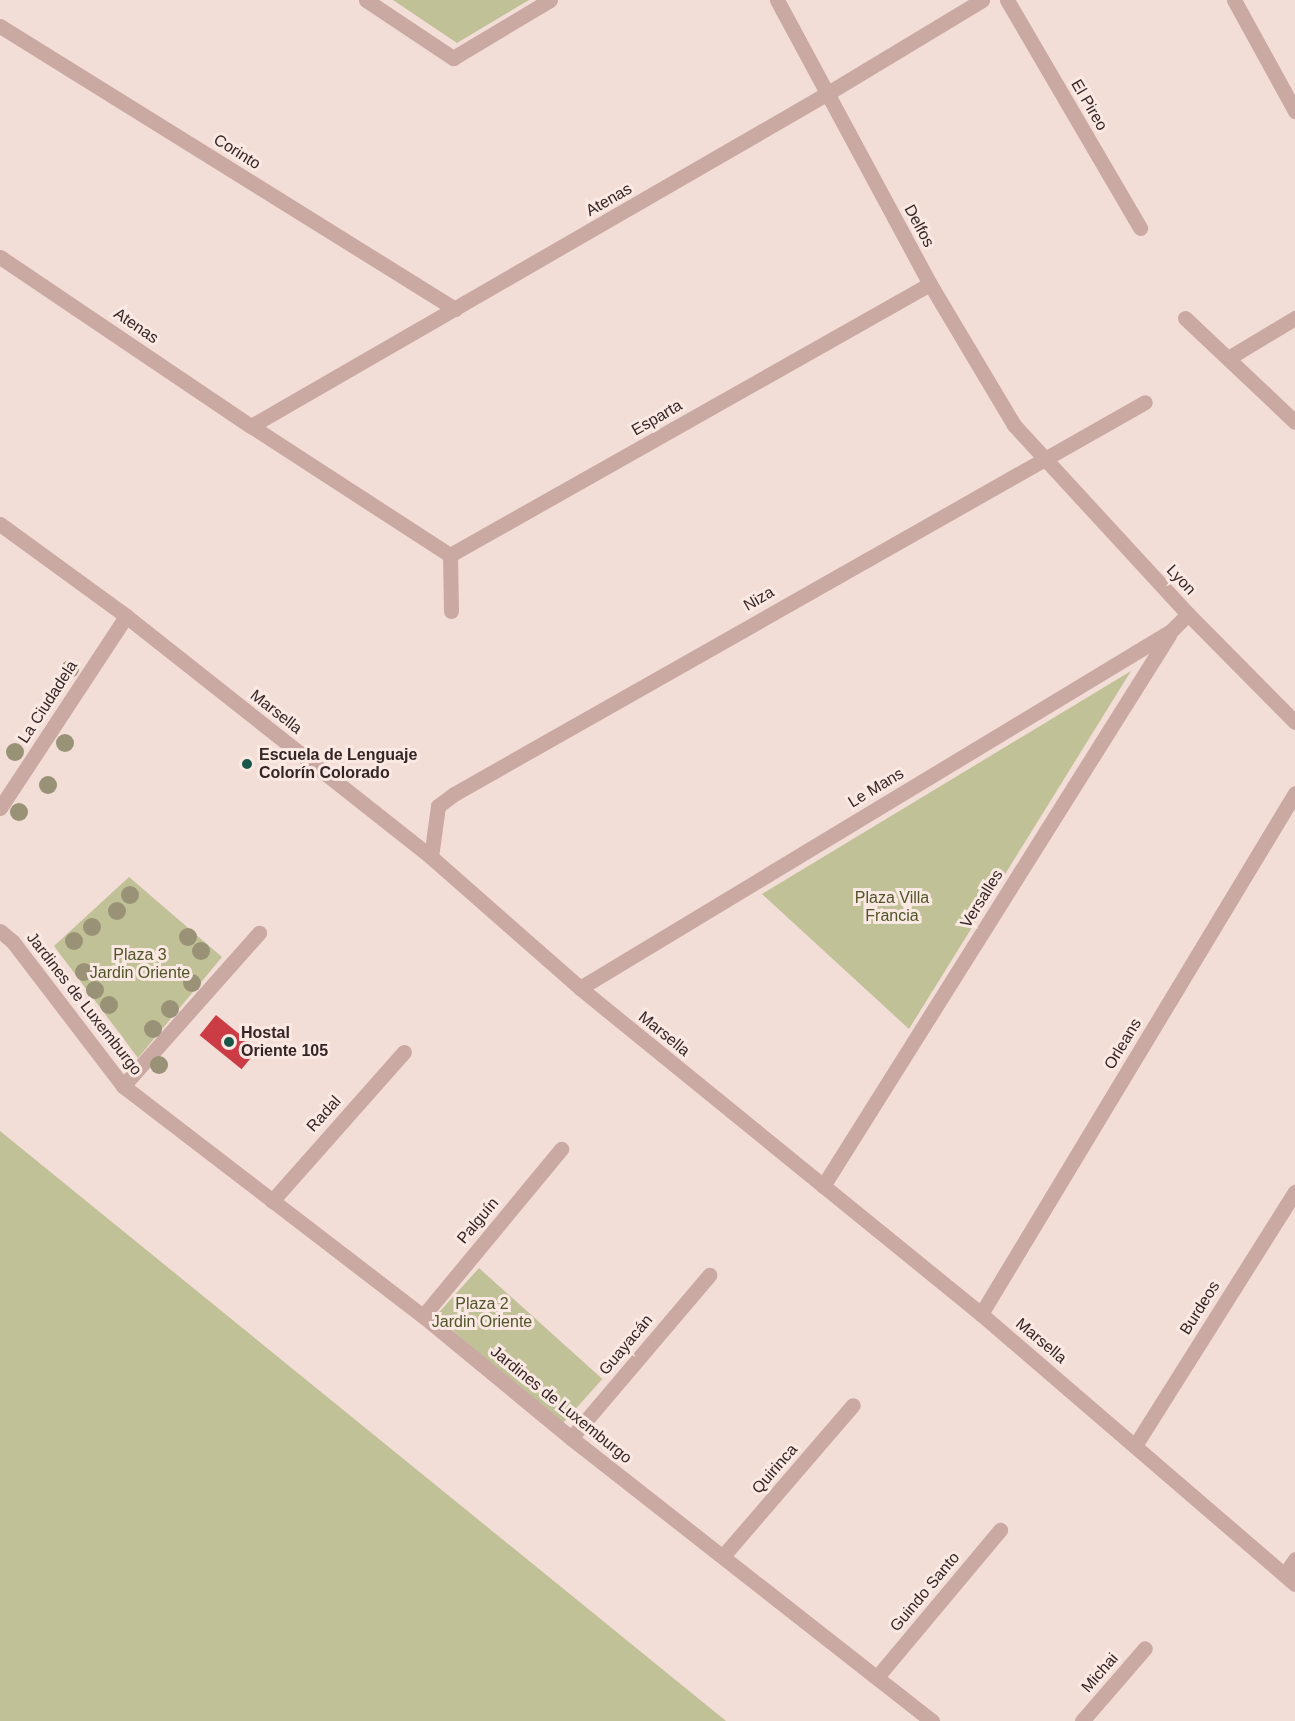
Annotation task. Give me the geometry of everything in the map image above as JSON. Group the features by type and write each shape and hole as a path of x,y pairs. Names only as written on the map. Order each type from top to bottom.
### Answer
{"street":[{"path":"366,0 453,58 550,0"},
{"name":"Delfos","path":"777,0 930,284 1014,426 1043,460"},
{"name":"Atenas","path":"251,426 828,93 982,0"},
{"name":"El Pireo","path":"1007,0 1140,228"},
{"path":"1234,0 1295,111"},
{"name":"Corinto","path":"0,26 455,309"},
{"name":"Atenas","path":"0,256 251,426 450,555"},
{"name":"Esparta","path":"450,555 930,284"},
{"path":"1185,318 1230,357 1295,422"},
{"path":"1230,357 1295,318"},
{"name":"Niza","path":"430,857 438,806 454,794 1145,402"},
{"name":"Lyon","path":"1043,460 1188,614 1295,722"},
{"name":"Marsella","path":"0,524 126,616 430,857 580,988 981,1314 1136,1444 1290,1579"},
{"path":"450,555 451,611"},
{"name":"Le Mans","path":"580,988 1172,631 1188,614"},
{"name":"La Ciudadela","path":"0,808 126,616"},
{"name":"Versalles","path":"823,1186 1172,631"},
{"name":"Orleans","path":"981,1314 1295,793"},
{"name":"Jardines de Luxemburgo","path":"0,931 13,942 123,1086 423,1317 570,1438 932,1721"},
{"path":"123,1086 259,933"},
{"name":"Radal","path":"272,1201 404,1052"},
{"name":"Palguín","path":"423,1317 561,1149"},
{"name":"Burdeos","path":"1136,1444 1295,1192"},
{"name":"Guayacán","path":"570,1438 709,1275"},
{"name":"Quirinca","path":"723,1556 853,1405"},
{"name":"Guindo Santo","path":"877,1677 1000,1530"},
{"path":"1290,1579 1295,1559"},
{"name":"Michai","path":"1082,1721 1145,1648"}],"green space":[{"path":"393,0 529,0 457,43"},
{"name":"Plaza Villa Francia","path":"1131,671 909,1029 762,894"},
{"name":"Plaza 3 Jardin Oriente","path":"129,877 222,957 138,1058 54,946"},
{"path":"0,1131 726,1721 0,1721"},
{"name":"Plaza 2 Jardin Oriente","path":"479,1268 602,1379 560,1427 436,1316"}],"building":[{"name":"Hostal Oriente 105","path":"216,1015 258,1049 242,1069 200,1035"}],"place":[{"name":"Escuela de Lenguaje Colorín Colorado","path":"247,764"},
{"name":"Hostal Oriente 105","path":"229,1042"}]}
